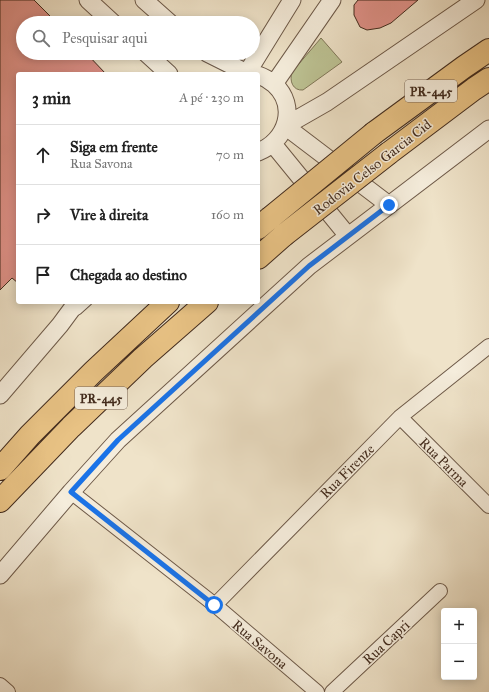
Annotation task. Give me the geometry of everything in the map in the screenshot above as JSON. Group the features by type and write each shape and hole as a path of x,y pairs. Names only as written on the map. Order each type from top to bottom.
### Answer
{"highway":[{"name":"Rodovia Celso Garcia Cid","path":"264,223 374,133 489,50"},
{"name":"Rodovia Celso Garcia Cid","path":"260,256 284,235 388,152 489,79"},
{"name":"PR-445","path":"0,469 30,435 62,403 166,304"},
{"name":"PR-445","path":"0,501 71,427 126,374 205,304"}],"street":[{"path":"88,0 105,16"},
{"path":"144,0 162,16"},
{"path":"260,55 292,0"},
{"path":"274,84 332,0"},
{"path":"285,126 328,102 476,0"},
{"path":"154,60 167,72"},
{"path":"221,60 245,72"},
{"path":"250,72 257,60"},
{"path":"260,77 266,78 274,84 280,92 284,100 287,117 285,126 278,139 266,149 260,151"},
{"path":"285,126 389,205"},
{"path":"0,575 118,440 309,266 489,129"},
{"path":"273,144 348,236"},
{"path":"0,396 60,325 76,304"},
{"name":"Rua Firenze","path":"214,605 400,417 489,346"},
{"name":"Rua Parma","path":"400,417 489,506"},
{"name":"Rua Savona","path":"71,492 214,605 317,692"},
{"name":"Rua Capri","path":"332,692 440,591"},
{"path":"0,685 8,692"}],"lane":[{"path":"60,325 86,304"}],"green space":[{"path":"321,38 342,62 303,90 297,89 294,87 291,79 292,72"}],"building":[{"path":"0,0 34,0 50,16 16,16 16,60 93,60 104,72 16,72 16,281 12,278 0,290"},
{"path":"358,0 418,0 391,23 380,28 367,30 360,27 354,15 354,5"}],"route":[{"path":"214,605 71,492 118,440 309,266 389,205"}]}
